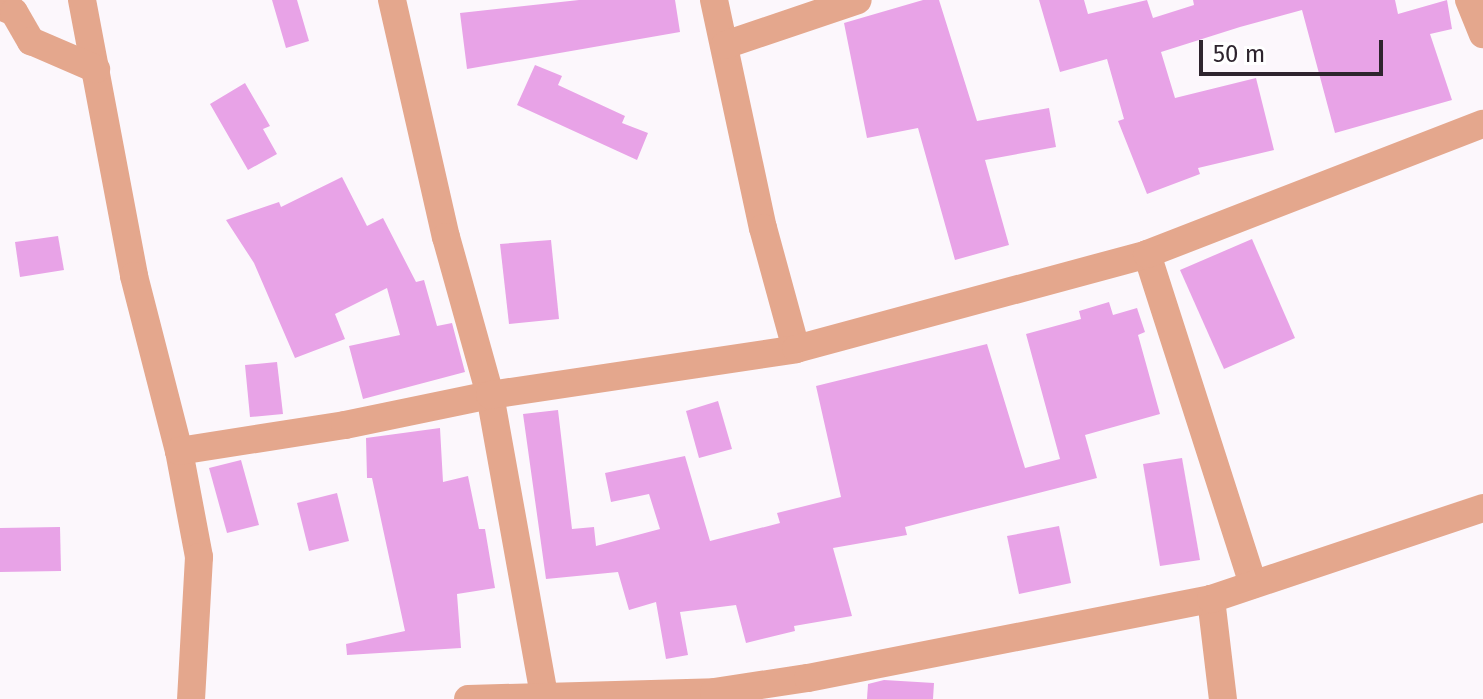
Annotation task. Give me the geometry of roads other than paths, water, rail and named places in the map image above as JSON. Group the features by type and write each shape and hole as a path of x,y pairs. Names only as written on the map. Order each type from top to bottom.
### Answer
{"street":[{"path":"82,0 134,276 179,451 199,557 191,699"},
{"path":"392,0 446,237 490,395 544,696"},
{"path":"714,0 763,228 796,349"},
{"path":"725,45 858,0"},
{"path":"1469,0 1483,34"},
{"path":"0,6 14,12 31,41 96,69"},
{"path":"179,451 345,425 490,395 796,349 1147,254 1483,124"},
{"path":"1147,254 1253,584"},
{"path":"468,699 810,689 1211,599 1483,508"},
{"path":"1211,599 1223,699"}]}
